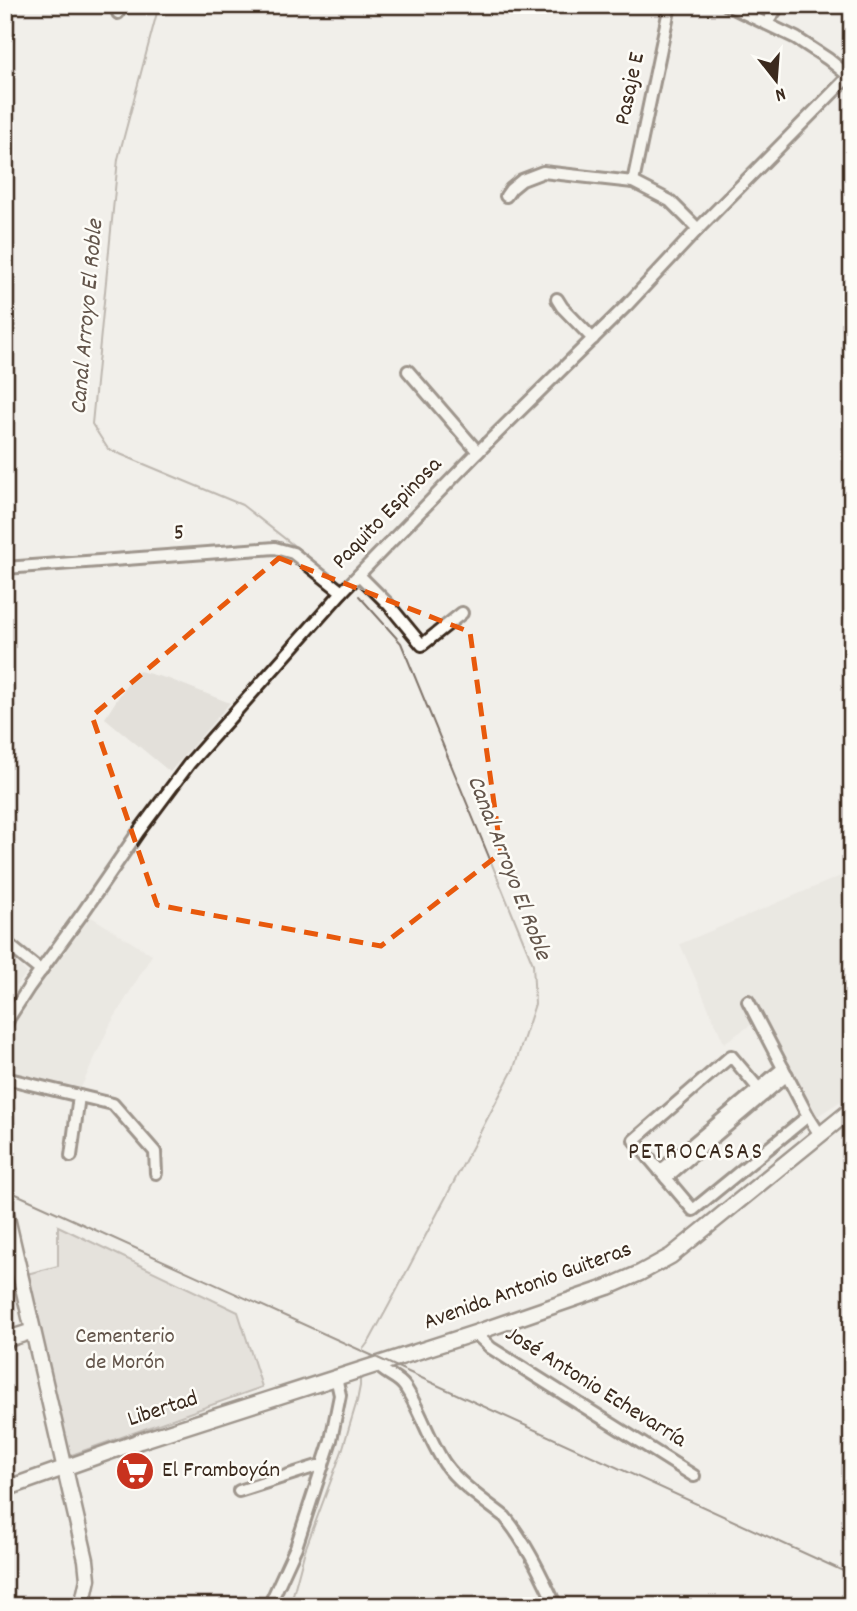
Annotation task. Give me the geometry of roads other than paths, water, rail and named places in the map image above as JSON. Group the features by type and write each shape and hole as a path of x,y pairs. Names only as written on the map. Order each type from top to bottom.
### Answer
{"main road":[{"name":"Avenida Antonio Guiteras","path":"336,1377 475,1333 608,1287 640,1273 671,1256 852,1109"},
{"path":"5,1209 88,1569 82,1606"},
{"path":"5,1340 33,1331"},
{"name":"Libertad","path":"5,1489 336,1377"}],"street":[{"name":"Pasaje E","path":"633,182 670,5"},
{"path":"727,5 796,38 850,75"},
{"path":"767,23 779,5"},
{"name":"Paquito Espinosa","path":"5,1027 16,1006 189,764 342,592 850,75"},
{"path":"506,196 511,188 522,180 544,172 633,182 670,201 698,229"},
{"path":"557,299 593,339"},
{"path":"408,371 478,452"},
{"name":"5","path":"5,568 275,548 293,553 342,592"},
{"path":"359,575 389,605 422,645 462,613"},
{"path":"5,942 41,971"},
{"path":"748,1001 820,1135"},
{"path":"761,1092 731,1056 634,1140 693,1210 808,1115"},
{"path":"663,1174 785,1072"},
{"path":"5,1078 113,1104 155,1152 156,1173"},
{"path":"71,1156 79,1096"},
{"name":"José Antonio Echevarría","path":"475,1333 491,1348 694,1476"},
{"path":"377,1364 403,1383 451,1471 512,1526 556,1606"},
{"path":"269,1606 296,1547 323,1466 340,1395 336,1377"},
{"path":"239,1491 323,1466"}],"waterway":[{"name":"Canal Arroyo El Roble","path":"159,5 118,159 92,424 108,449 242,505 339,581"},
{"name":"Canal Arroyo El Roble","path":"359,596 401,643 533,964 535,1004 514,1068 364,1348"},
{"name":"Canal Arroyo El Roble","path":"290,1606 305,1550 342,1451 357,1401 360,1377"}],"railway":[{"path":"5,1189 852,1575"}],"place":[{"name":"El Framboyán","path":"135,1471"}],"district":[{"name":"PETROCASAS","path":"696,1153"}],"park label":[{"name":"Cementerio de Morón","path":"125,1350"}]}
